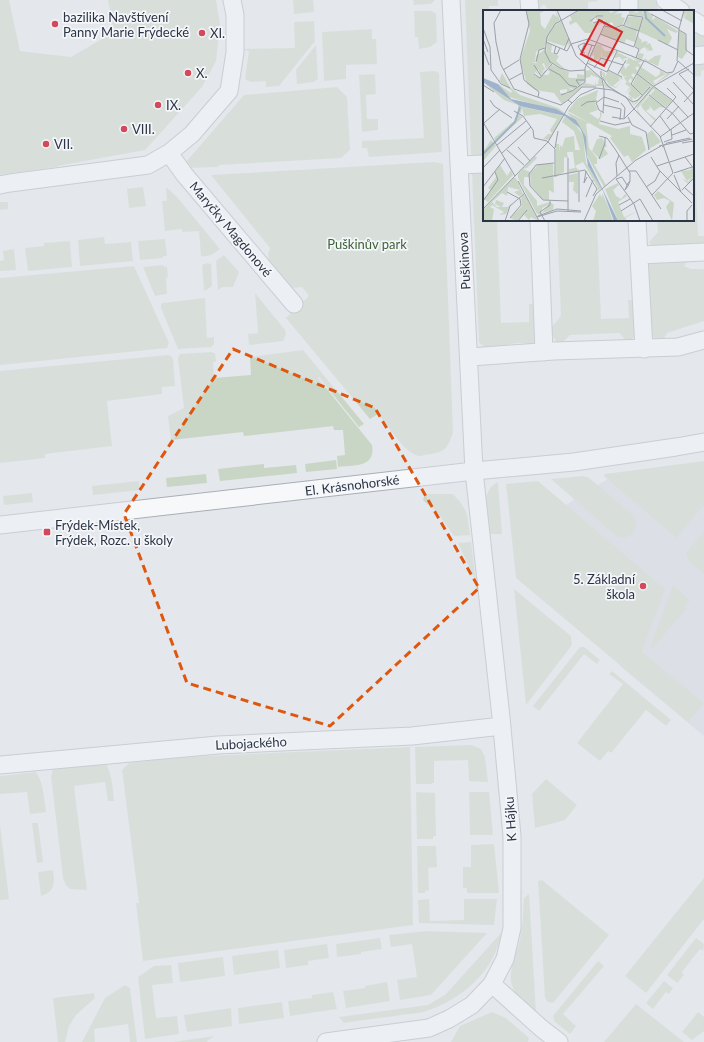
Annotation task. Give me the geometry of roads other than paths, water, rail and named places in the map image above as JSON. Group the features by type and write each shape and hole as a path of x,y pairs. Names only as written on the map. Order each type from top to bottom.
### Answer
{"street":[{"path":"0,185 148,166 169,153 192,134 229,91 235,52 235,15 232,0"},
{"name":"Puškinova","path":"451,0 470,357 474,471"},
{"path":"529,0 530,10"},
{"path":"628,0 629,10"},
{"path":"665,0 679,10"},
{"path":"694,21 704,27"},
{"path":"694,56 704,55"},
{"name":"Maryčky Magdonové","path":"169,153 184,174 294,304"},
{"path":"459,165 483,164"},
{"path":"539,221 544,352"},
{"path":"637,221 644,349"},
{"path":"638,255 704,252"},
{"path":"470,357 544,352 678,347 704,340"},
{"name":"El. Krásnohorské","path":"0,525 474,471 574,462 704,442"},
{"name":"K Hájku","path":"326,1042 429,1028 449,1020 472,1005 492,984 505,959 512,928 512,836 502,726 474,471"},
{"name":"Lubojackého","path":"0,765 218,745 412,736 502,726"},
{"path":"492,984 559,1042"}],"place":[{"name":"bazilika Navštívení Panny Marie Frýdecké","path":"55,24"},
{"name":"XI.","path":"202,33"},
{"name":"X.","path":"188,73"},
{"name":"IX.","path":"158,105"},
{"name":"VIII.","path":"124,129"},
{"name":"VII.","path":"46,144"},
{"name":"Frýdek-Místek, Frýdek, Rozc. u školy","path":"47,532"},
{"name":"5. Základní škola","path":"643,586"}],"park label":[{"name":"Puškinův park","path":"367,244"}]}
